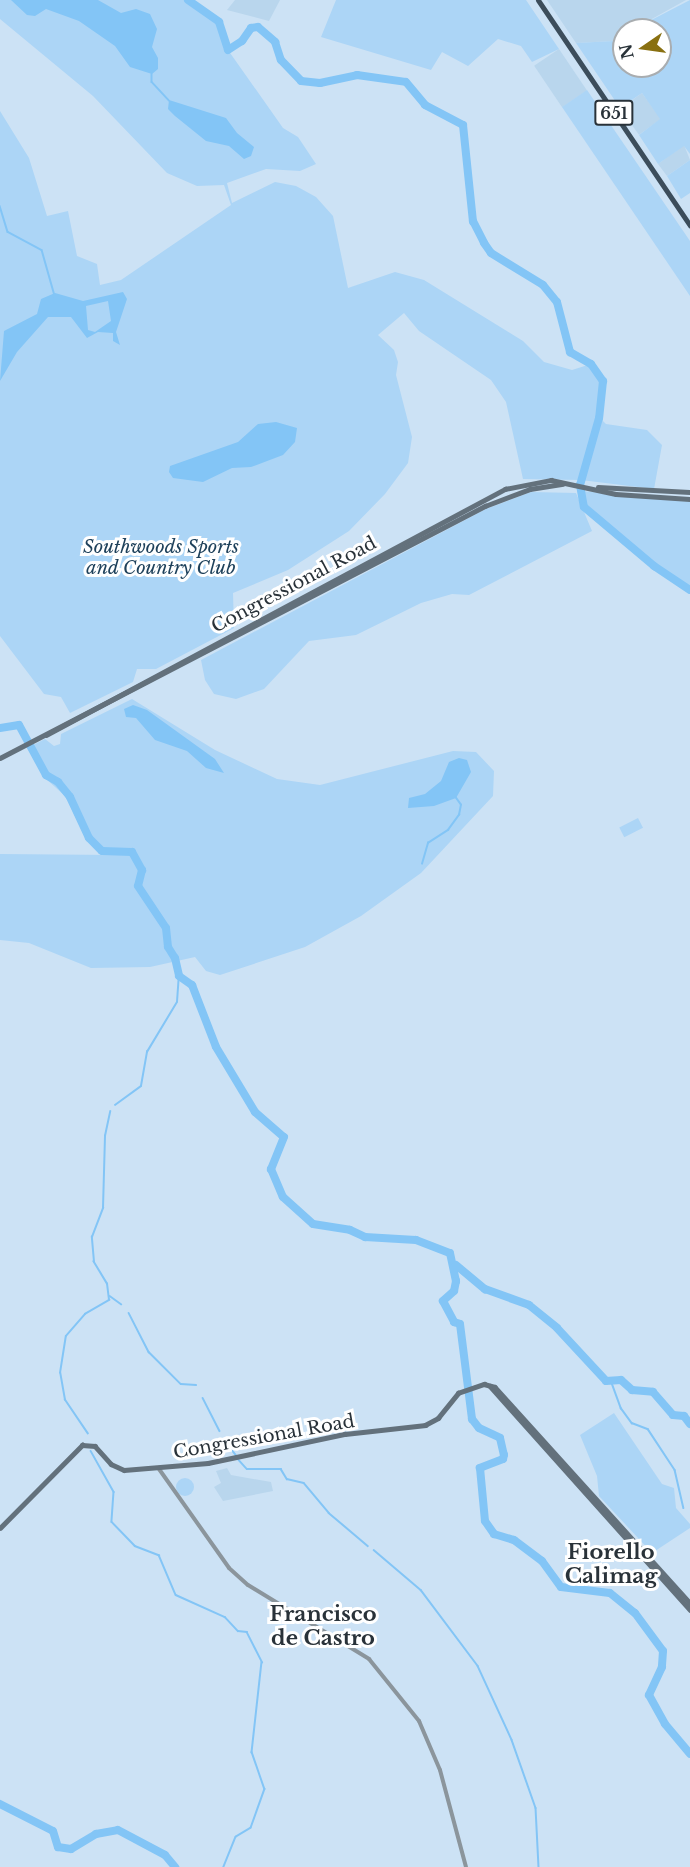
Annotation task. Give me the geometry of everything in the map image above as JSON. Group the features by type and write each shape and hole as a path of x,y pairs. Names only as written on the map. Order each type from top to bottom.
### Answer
{"highway":[{"name":"651","path":"538,0 690,225"}],"main road":[{"name":"Congressional Road","path":"0,758 482,500 530,482 551,480 592,488 690,492"},
{"name":"Congressional Road","path":"46,735 152,683 485,506 516,493 563,484"},
{"name":"Congressional Road","path":"592,488 616,494 690,499"},
{"name":"Congressional Road","path":"0,1528 82,1445 95,1446 122,1470 159,1469 230,1460 345,1434 425,1425 438,1418 458,1393 481,1384 490,1386"},
{"path":"490,1386 571,1468 690,1603"},
{"path":"490,1386 690,1610"}],"street":[{"path":"159,1469 229,1568 248,1585 369,1659 419,1721 440,1770 466,1867"}],"shaded area":[{"path":"11,0 98,0 121,13 136,9 150,14 157,29 152,47 158,58 158,69 152,74 130,67 115,46 79,21 46,9 35,16 27,15"},
{"path":"235,0 280,0 269,21 227,10"},
{"path":"547,0 686,0 654,18 612,18 612,41 576,43"},
{"path":"559,49 587,90 562,107 534,66"},
{"path":"642,93 661,119 639,135 620,109"},
{"path":"169,100 226,118 237,133 254,147 251,156 244,159 229,146 206,141 168,109"},
{"path":"684,145 690,160 667,176 658,164"},
{"path":"123,292 127,299 116,332 120,345 113,341 113,333 98,332 87,338 71,317 48,317 17,352 0,381 4,331 37,314 41,299 55,293 83,301","holes":["108,301 111,321 95,332 88,330 86,306"]},
{"path":"276,422 297,428 295,442 283,455 251,467 232,468 203,482 173,478 169,472 170,466 238,442 258,424"},
{"path":"133,705 147,710 215,759 224,773 206,768 187,751 155,740 136,718 126,717 124,709"},
{"path":"459,758 467,760 471,772 456,798 434,806 408,808 409,798 425,794 441,781 449,762"},
{"path":"227,1468 231,1475 271,1482 273,1491 223,1501 214,1487 221,1483 216,1471"}],"green space":[{"name":"Southwoods Sports and Country Club","path":"0,0 188,0 211,14 219,22 228,50 283,128 298,137 316,164 300,171 266,169 227,183 232,203 275,182 296,186 316,197 333,216 348,288 395,272 424,280 523,341 544,362 572,370 591,364 603,381 600,418 606,424 647,430 662,445 654,489 581,480 523,479 506,402 491,380 419,331 404,313 378,335 394,350 398,362 396,375 412,437 408,463 385,494 349,531 288,570 233,593 234,628 156,669 137,669 133,682 70,713 61,697 44,694 0,636 0,111 29,158 47,216 68,211 77,256 97,264 100,285 121,280 231,205 224,185 197,186 167,173 93,96 0,19"},
{"path":"336,0 526,0 559,49 532,62 521,46 498,39 468,66 442,52 431,70 321,37"},
{"path":"690,0 690,154 684,146 658,164 639,135 660,119 642,93 620,108 576,43 612,41 612,78 672,78 672,18 655,18"},
{"path":"587,90 690,241 690,296 562,107"},
{"path":"690,160 690,193 681,199 667,176"},
{"path":"580,491 690,500 690,590 611,532 584,507"},
{"path":"531,492 576,493 592,531 469,595 452,594 421,603 356,635 309,641 264,689 236,699 214,694 205,680 201,660 486,509"},
{"path":"132,699 215,750 277,779 320,785 453,751 476,752 494,771 493,796 421,873 361,916 305,947 220,975 206,971 195,957 150,967 91,968 29,943 0,940 0,854 114,855 99,854 88,842 65,796 44,777 31,746 45,739 54,746 60,744 61,734"},
{"path":"638,818 643,828 624,837 619,828"},
{"path":"614,1413 662,1484 674,1488 676,1508 690,1524 690,1528 652,1553 599,1496 597,1476 580,1435"},
{"path":"185,1478 191,1481 194,1487 191,1493 185,1496 179,1493 176,1487 179,1481"}],"waterway":[{"path":"188,0 219,22 228,50 242,41 251,28 258,27 275,42 281,60 301,81 320,83 357,75 406,82 425,105 463,125 473,221 484,243 491,253 543,285 557,302 570,352 591,364 603,381 599,418 580,485 584,507 654,566 690,590"},
{"path":"152,74 152,82 169,100"},
{"path":"0,206 8,232 42,250 55,296"},
{"path":"0,728 19,725 46,775 58,782 70,797 89,838 102,851 132,852 142,870 138,886 166,928 168,947 175,958 179,976 192,985 216,1047 255,1112 284,1137 271,1169 283,1197 313,1224 350,1230 365,1237 416,1240 450,1253 456,1281 454,1291 443,1301 454,1322 460,1324 472,1419 479,1428 500,1438 504,1455 503,1459 480,1468 485,1521 494,1534 514,1540 542,1561 561,1587 610,1593 635,1613 663,1651 662,1667 649,1695 665,1724 690,1754"},
{"path":"422,864 428,843 448,830 459,815 461,805 456,798"},
{"path":"115,1105 141,1086 147,1052 177,1002 179,976"},
{"path":"88,1434 65,1400 60,1373 66,1336 85,1314 109,1300 107,1284 94,1262 92,1237 103,1208 105,1136 110,1112"},
{"path":"456,1265 485,1289 529,1305 557,1328 606,1381 621,1380 632,1390 653,1392 673,1415 684,1416 690,1424"},
{"path":"110,1296 121,1304"},
{"path":"129,1313 149,1352 181,1384 196,1385"},
{"path":"612,1383 621,1408 632,1423 648,1429 675,1470 684,1508"},
{"path":"203,1398 220,1431"},
{"path":"225,1441 236,1455"},
{"path":"91,1451 114,1492 112,1522 135,1546 159,1555 176,1595 225,1617 238,1631 247,1632 262,1662 252,1752 265,1789 251,1828 236,1837 224,1867"},
{"path":"238,1459 247,1469 281,1469 287,1479 304,1483 329,1513 368,1546"},
{"path":"374,1550 421,1590 478,1666 512,1740 536,1808 539,1867"},
{"path":"0,1804 53,1831 58,1847 71,1849 96,1834 118,1830 165,1855 175,1867"}],"district":[{"name":"Fiorello Calimag","path":"611,1564"},
{"name":"Francisco de Castro","path":"323,1626"}]}
